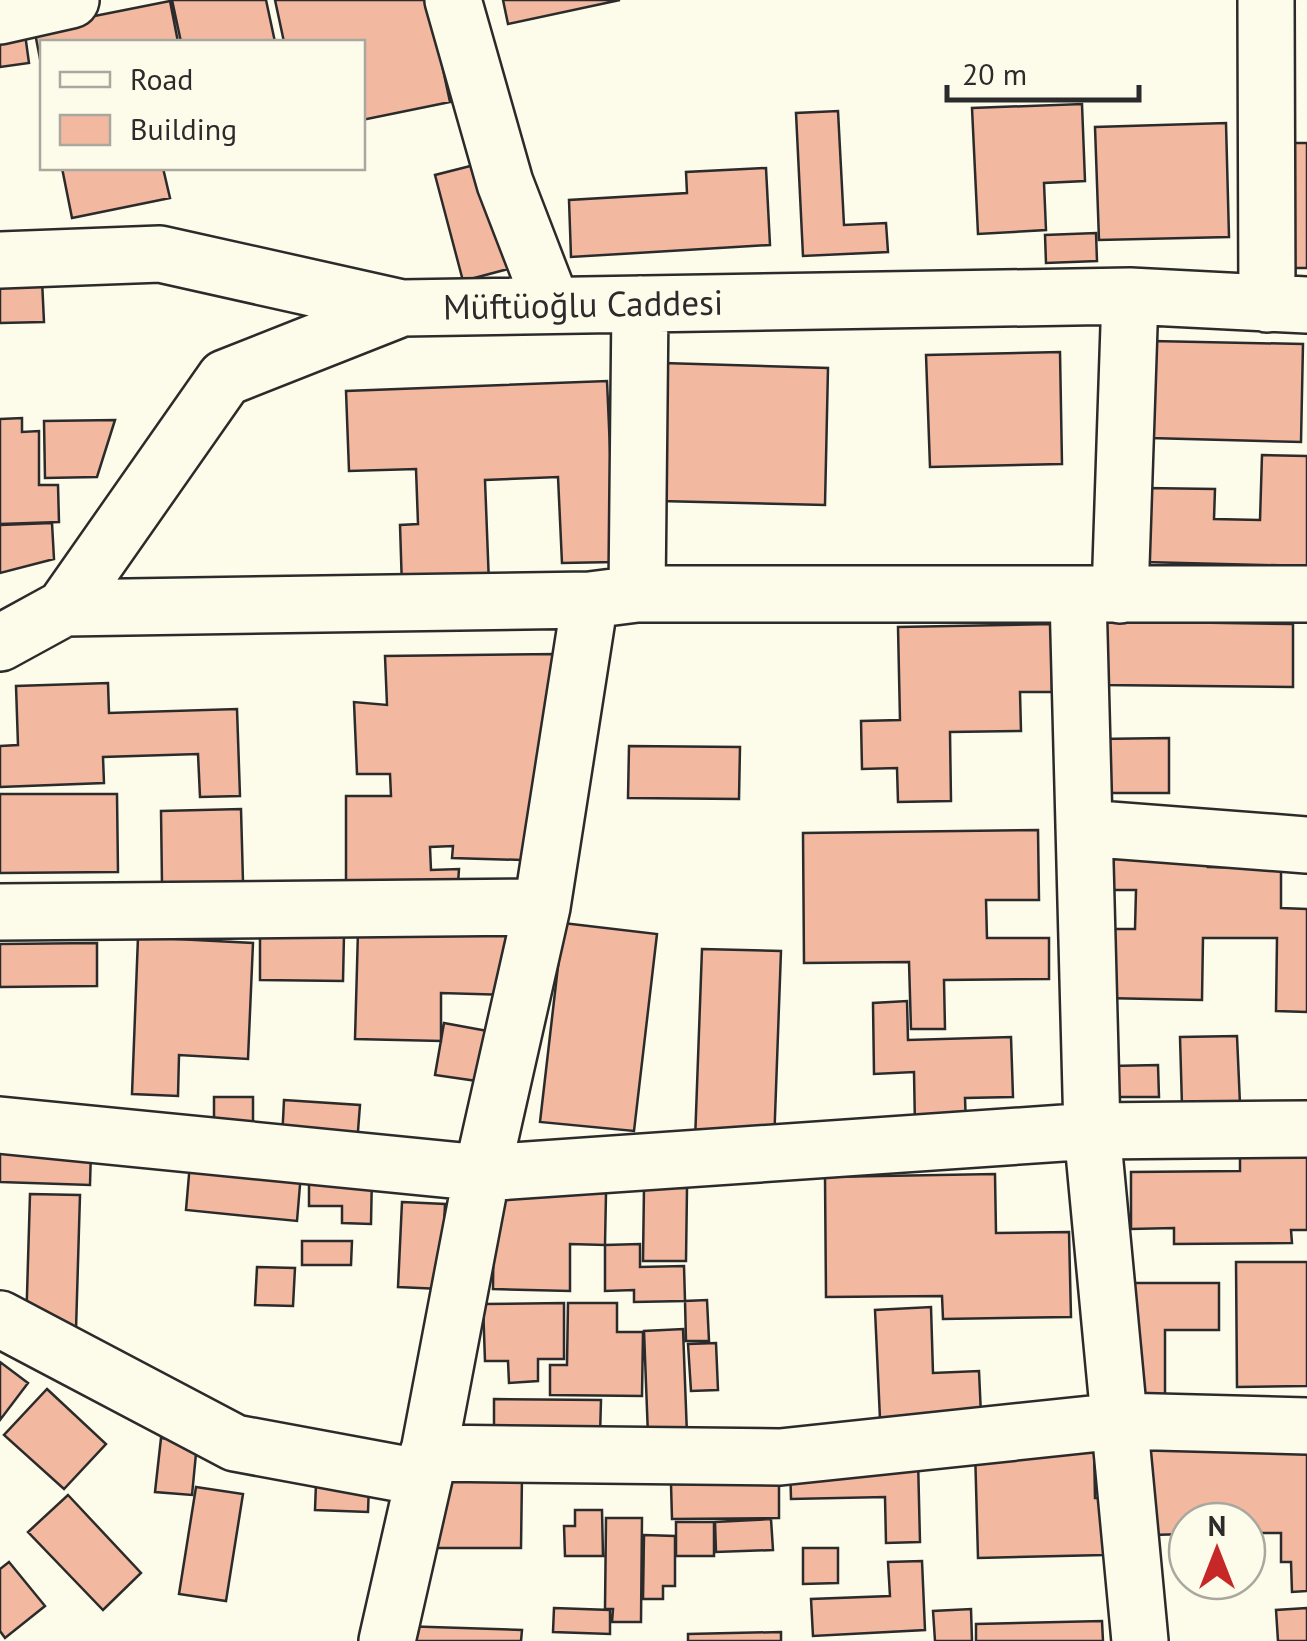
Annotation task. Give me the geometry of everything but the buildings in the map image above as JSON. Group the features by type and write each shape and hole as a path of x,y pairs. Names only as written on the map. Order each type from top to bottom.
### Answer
{"street":[{"path":"0,16 71,0"},
{"path":"453,0 506,183 552,306"},
{"path":"1280,28 1287,305"},
{"path":"0,260 160,254 402,308"},
{"path":"1130,296 1099,596 1084,828 1092,1132 1140,1641"},
{"name":"Müftüoğlu Caddesi","path":"0,643 64,608 226,378 402,308 1130,296 1287,305"},
{"path":"387,1641 426,1466 482,1173 614,597 640,304"},
{"path":"64,608 614,597 1307,594"},
{"path":"1084,828 1307,845"},
{"path":"0,912 542,907"},
{"path":"0,1125 482,1173 1092,1132 1307,1129"},
{"path":"0,1319 235,1442 426,1466 780,1456 1119,1421 1307,1426"}]}
